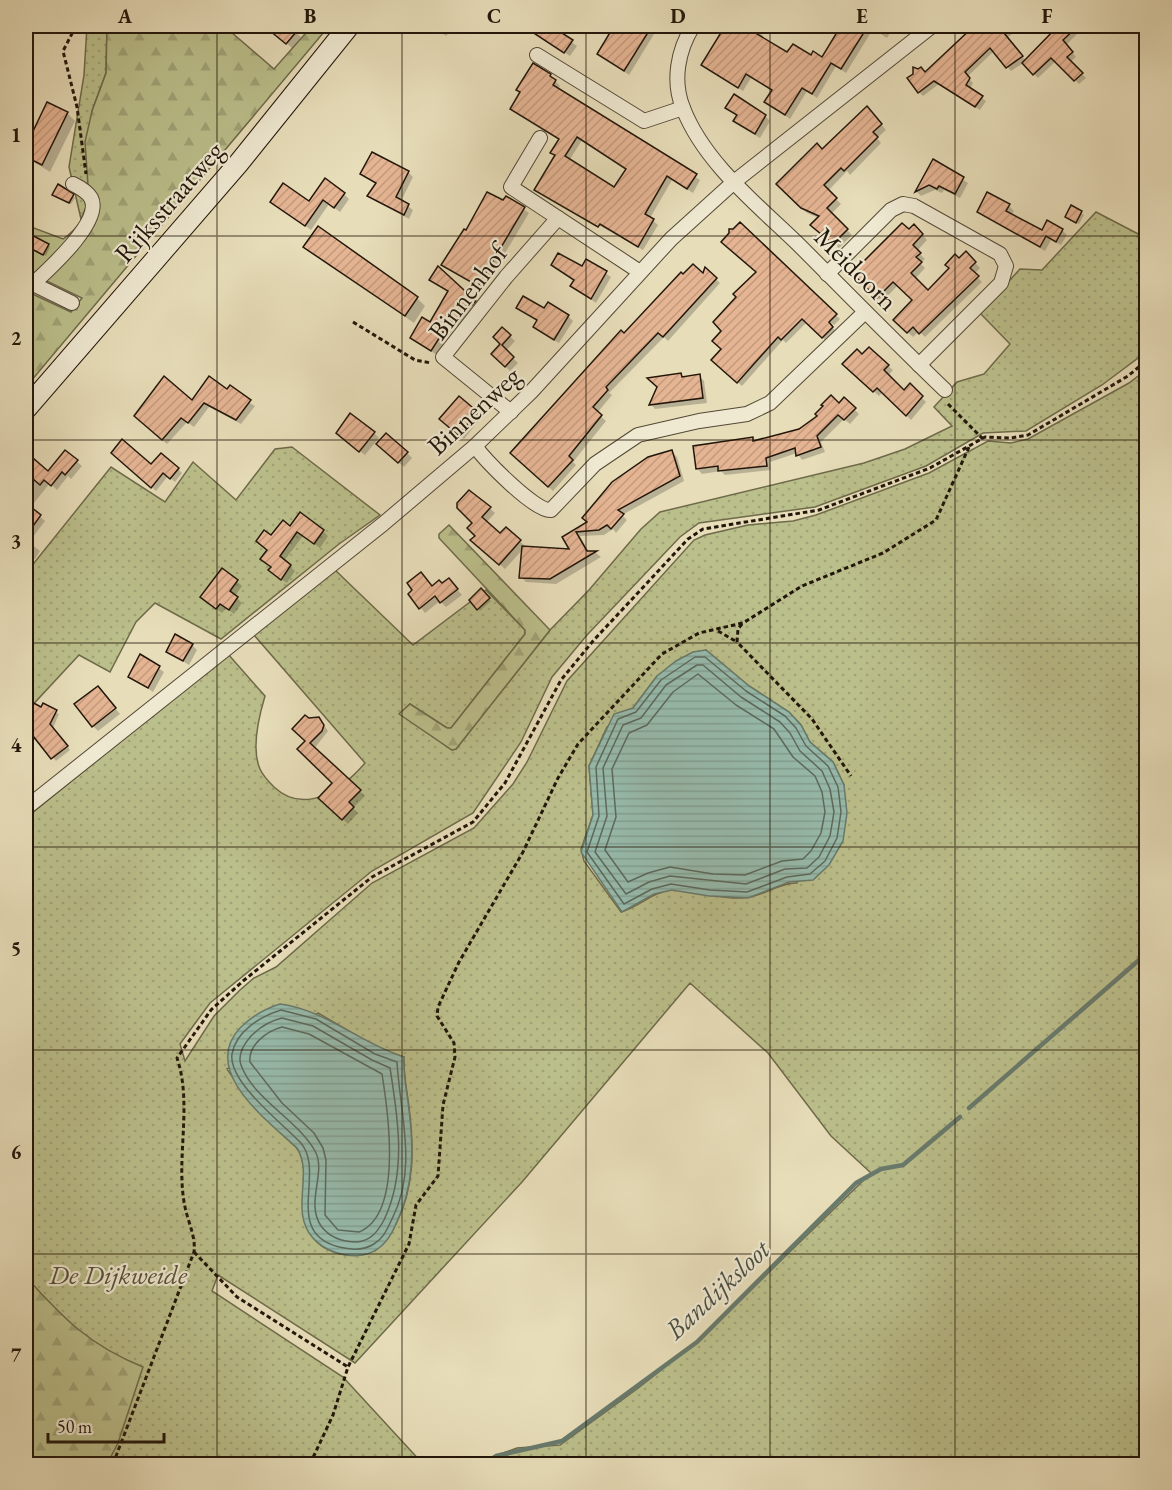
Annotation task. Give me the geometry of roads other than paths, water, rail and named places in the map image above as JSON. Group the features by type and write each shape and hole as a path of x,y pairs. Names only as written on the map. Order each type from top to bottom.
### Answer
{"main road":[{"name":"Rijksstraatweg","path":"26,409 238,164 350,26"}],"street":[{"name":"Meidoorn","path":"693,26 683,46 678,68 678,84 683,108 701,141 734,182 945,390"},
{"name":"Binnenweg","path":"26,808 383,524 475,446 511,412 671,239 734,182 932,26"},
{"path":"537,55 644,121 683,108"},
{"path":"540,138 511,187 640,272"},
{"path":"72,303 29,282 88,224 93,206 91,197 76,186"},
{"path":"827,274 891,210 903,204 914,206 1000,254 1006,266 1001,283 919,365"},
{"name":"Binnenhof","path":"511,412 443,357 506,277 558,218"},
{"path":"475,446 489,463 539,508 551,510 595,464 638,435 653,430 747,414 770,403 865,312"}],"water":[{"path":"706,650 749,686 789,712 801,725 810,742 833,762 844,785 847,813 843,841 829,865 813,880 789,882 748,898 709,896 672,890 654,894 622,912 581,852 593,815 589,766 614,714 633,708 657,676 676,661 693,652"},
{"path":"280,1004 313,1013 404,1057 412,1150 409,1181 402,1211 393,1231 383,1245 369,1253 356,1256 342,1254 323,1247 313,1238 306,1227 303,1216 303,1170 302,1159 297,1148 255,1109 242,1094 233,1077 228,1061 230,1044 240,1028 258,1013"}],"waterway":[{"name":"Bandijksloot","path":"969,1108 1146,954"},
{"name":"Bandijksloot","path":"485,1464 496,1456 562,1441 697,1342 856,1183 881,1169 903,1165 960,1117"}],"park label":[{"name":"De Dijkweide","path":"118,1275"}]}
